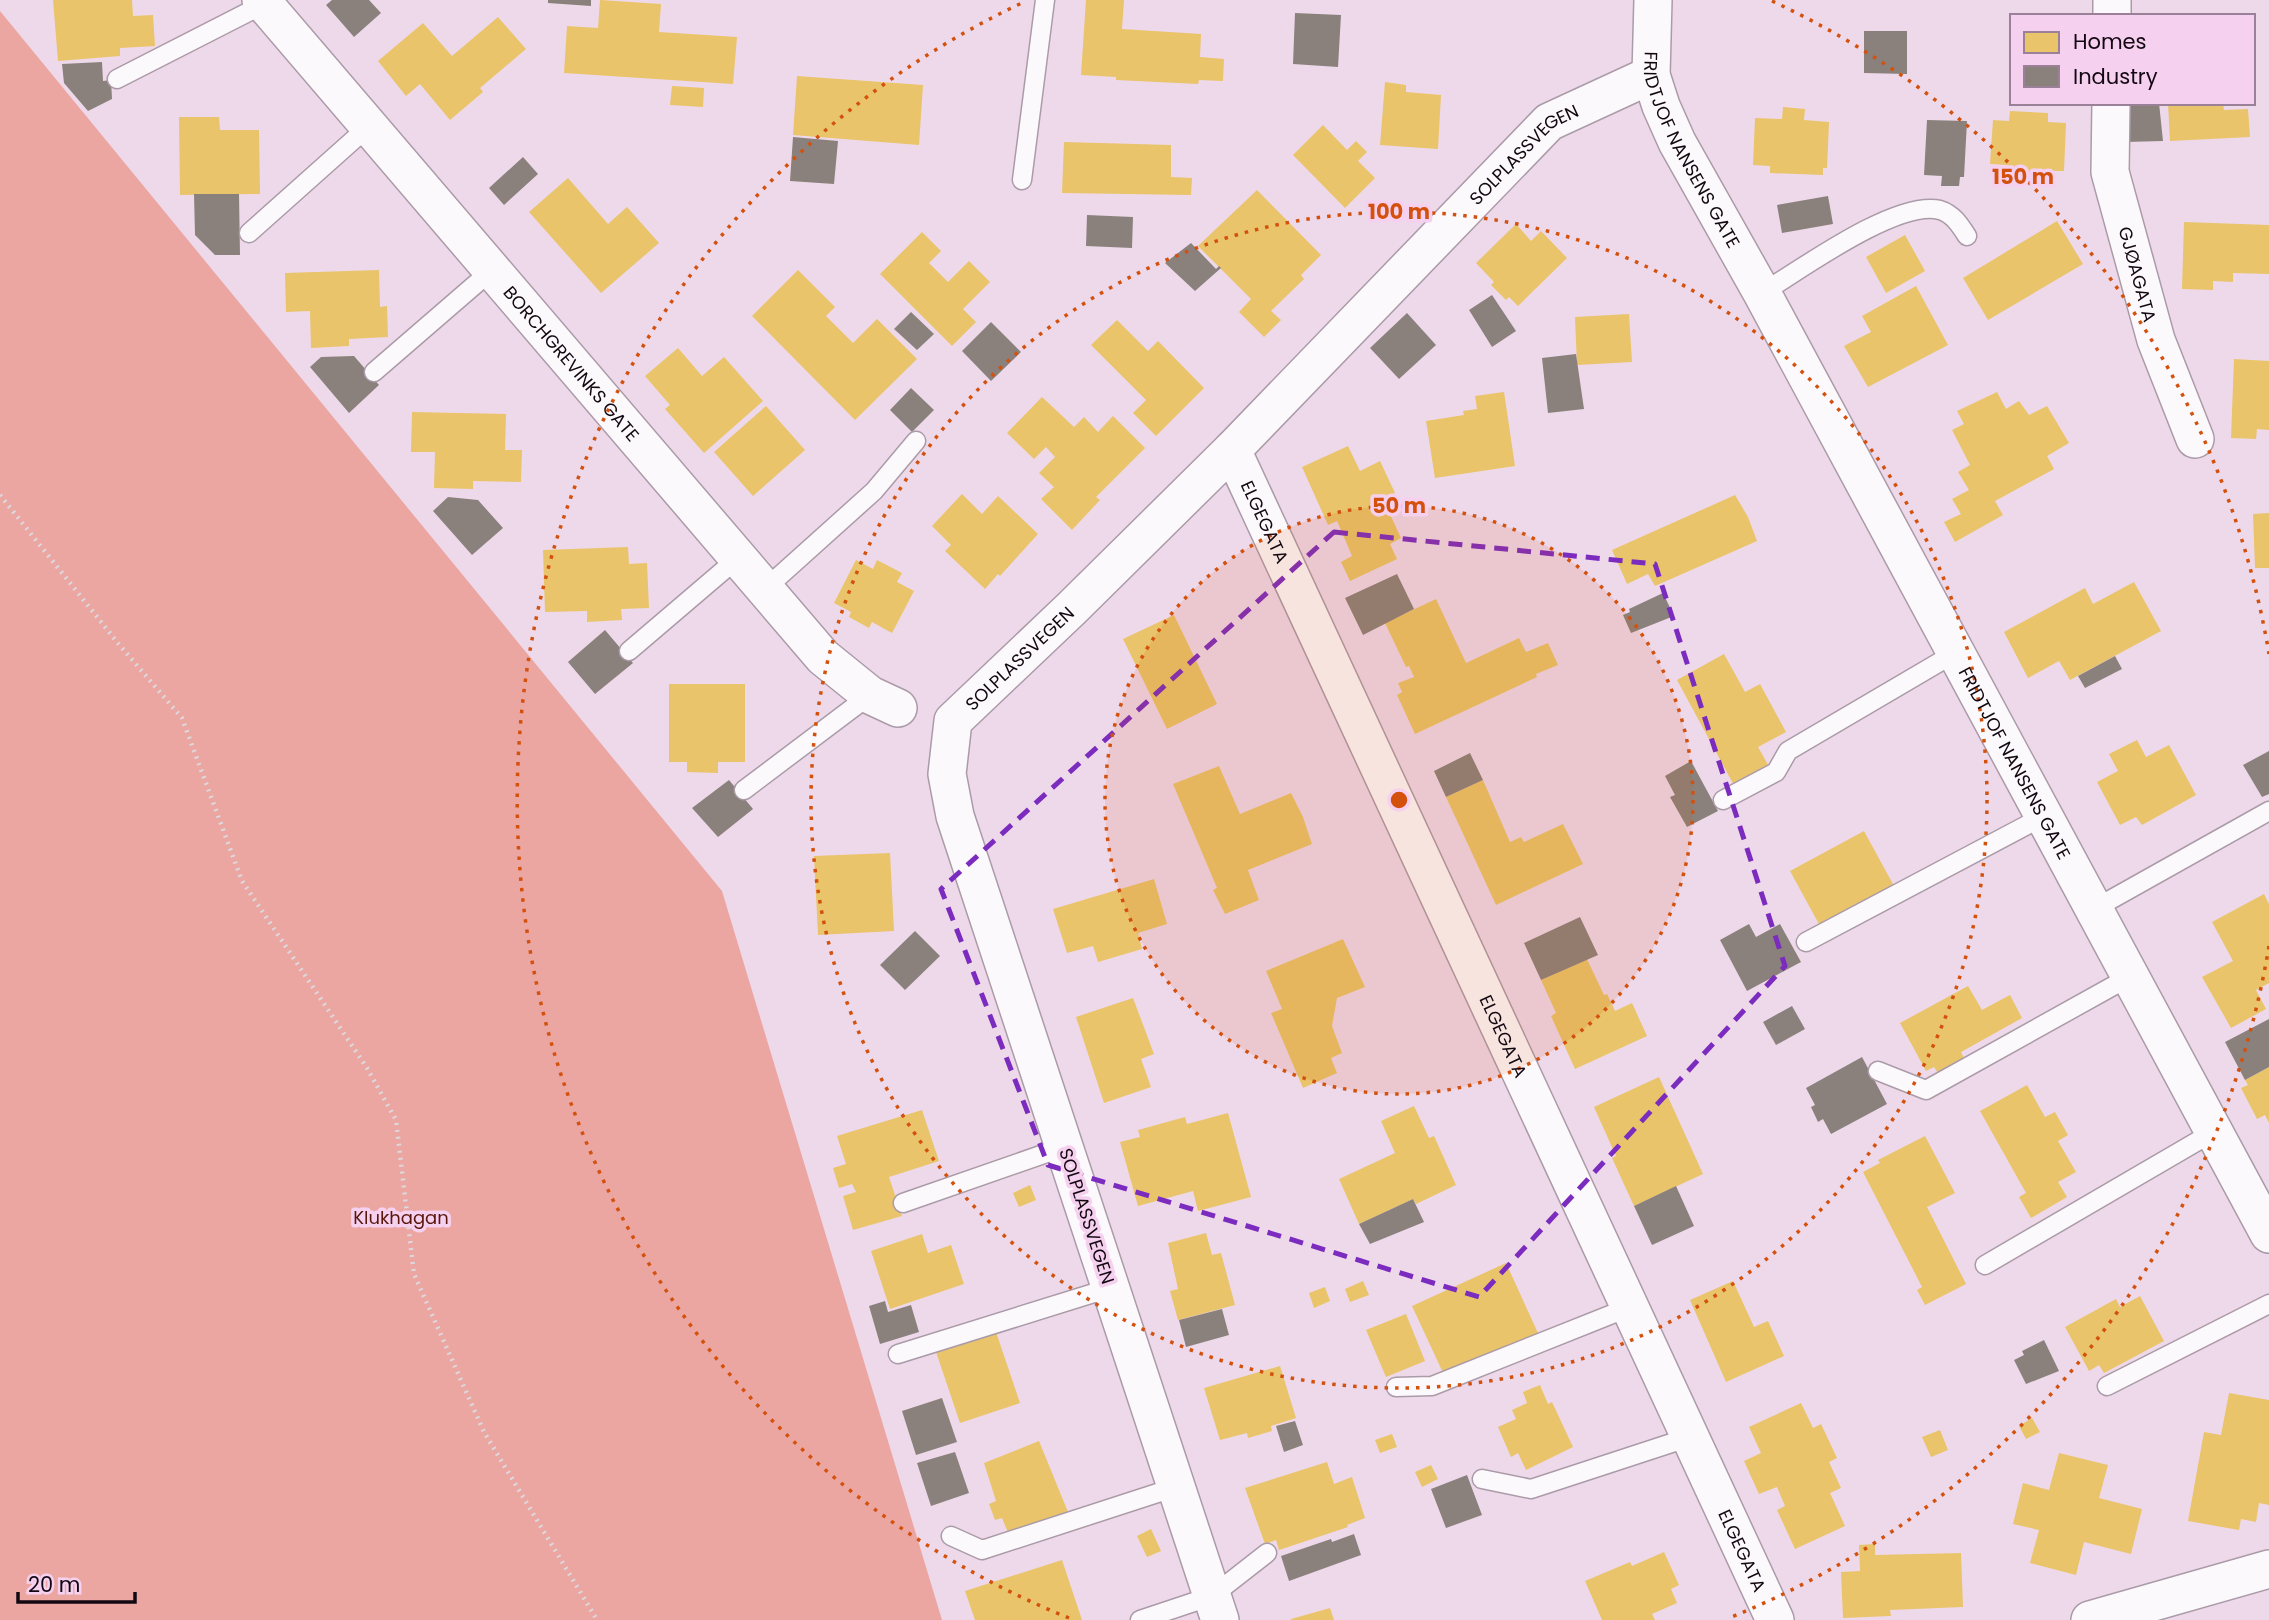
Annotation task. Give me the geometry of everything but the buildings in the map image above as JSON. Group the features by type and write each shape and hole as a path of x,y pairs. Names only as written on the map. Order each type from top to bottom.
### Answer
{"street":[{"name":"FRIDTJOF NANSENS GATE","path":"1653,0 1651,75 1677,142 1762,293 2269,1234"},
{"name":"BORCHGREVINKS GATE","path":"263,2 823,657 884,701"},
{"name":"SOLPLASSVEGEN","path":"1216,1608 955,816 947,774 953,721 1232,450 1549,122 1651,75"},
{"name":"GJØAGATA","path":"2111,105 2110,172 2156,340 2195,439"},
{"name":"ELGEGATA","path":"1232,450 1775,1620"},
{"path":"2090,1620 2269,1569"}],"lane":[{"path":"1022,180 1045,0"},
{"path":"117,79 263,2"},
{"path":"249,233 369,126"},
{"path":"1762,293 1873,226 1912,211 1940,210 1956,219 1967,236"},
{"path":"374,372 492,270"},
{"path":"765,589 874,491 916,441"},
{"path":"629,651 738,558"},
{"path":"1723,800 1776,772 1788,751 1955,653"},
{"path":"744,790 884,701"},
{"path":"2094,909 2269,811"},
{"path":"1806,942 2044,816"},
{"path":"1878,1071 1926,1090 2131,976"},
{"path":"1985,1265 2215,1131"},
{"path":"903,1203 1064,1147"},
{"path":"898,1354 1111,1287"},
{"path":"2108,1385 2269,1304"},
{"path":"1396,1387 1432,1386 1630,1307"},
{"path":"1482,1479 1531,1489 1690,1437"},
{"path":"951,1536 982,1550 1176,1487"},
{"path":"1140,1620 1216,1608 1267,1553"}],"path":[{"path":"0,495 181,718 242,881 367,1068 396,1120 414,1274 484,1432 597,1620"}],"highlighted area":[{"path":"1334,532 1655,564 1785,966 1479,1297 1048,1165 941,889"}],"green space":[{"name":"Klukhagan","path":"0,11 722,891 942,1620 0,1620"}]}
